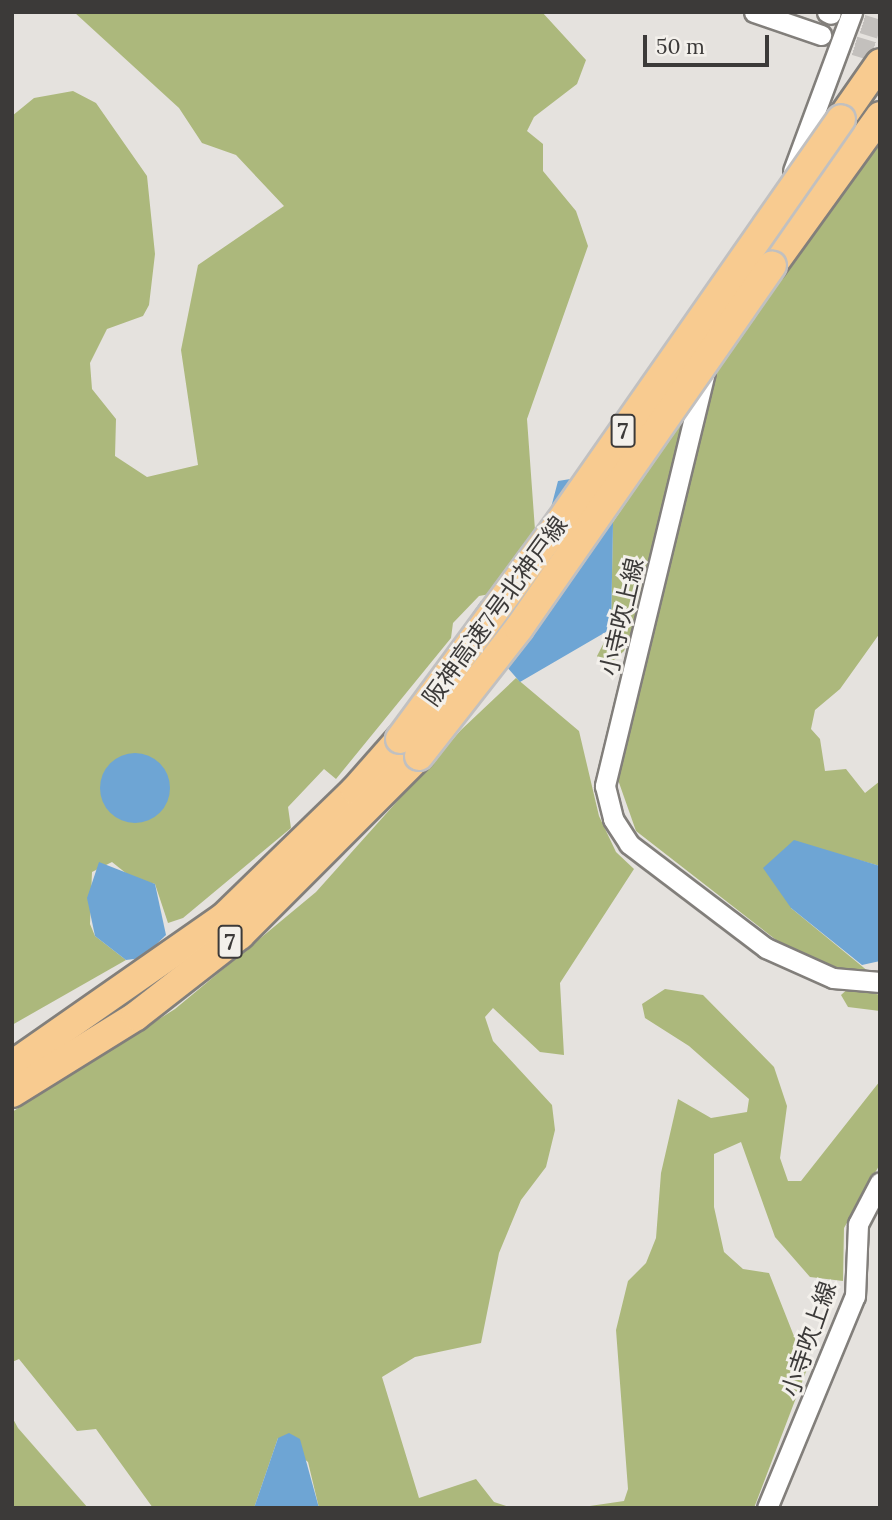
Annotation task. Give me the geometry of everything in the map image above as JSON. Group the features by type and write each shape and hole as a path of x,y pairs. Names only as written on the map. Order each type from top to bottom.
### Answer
{"highway":[{"name":"阪神高速7号北神戸線","path":"12,1065 224,917 355,790 409,747 560,522 880,63"},
{"name":"阪神高速7号北神戸線","path":"12,1093 136,1016 240,935 519,628 880,116"}],"street":[{"path":"754,12 821,35"},
{"name":"小寺吹上線","path":"852,12 813,128 712,347 605,786 613,819 629,844 766,948 833,978 880,982"},
{"name":"小寺吹上線","path":"767,1508 855,1296 858,1224 880,1182"}],"green space":[{"path":"74,12 542,12 586,60 577,84 534,117 527,131 543,144 543,171 576,211 588,246 527,419 535,530 490,594 479,596 453,623 451,638 336,779 324,769 288,807 291,828 183,918 168,923 155,884 132,878 112,862 92,872 90,924 95,936 126,960 12,1025 12,116 34,98 73,91 96,103 147,176 155,254 149,305 143,316 107,329 90,363 92,389 116,419 115,456 147,477 198,465 181,350 198,265 284,206 236,155 202,143 179,108"},
{"path":"880,135 880,633 840,689 815,710 811,729 820,739 825,771 846,769 865,793 880,781 880,866 826,851 791,908 869,972 829,967 780,943 636,831 617,777 709,383"},
{"path":"684,416 643,601 624,651 605,668 597,656 611,629 613,522"},
{"path":"516,678 579,731 599,816 616,852 634,869 560,983 564,1055 540,1052 493,1008 485,1017 493,1041 552,1105 555,1130 546,1167 521,1200 499,1253 481,1343 415,1357 382,1377 419,1498 476,1479 494,1502 512,1508 319,1508 308,1462 278,1438 254,1508 153,1508 96,1429 77,1431 19,1359 12,1362 12,1112 175,1009 316,892 461,730"},
{"path":"850,987 880,995 880,1011 848,1007 841,995"},
{"path":"665,989 703,995 774,1067 787,1106 780,1158 788,1181 801,1181 880,1081 880,1164 844,1228 843,1281 810,1277 775,1237 741,1142 714,1154 714,1207 724,1252 743,1269 769,1273 807,1369 754,1508 576,1508 624,1501 628,1489 616,1330 628,1281 646,1263 656,1238 661,1173 678,1099 711,1118 747,1112 749,1099 689,1046 645,1018 642,1004"},
{"path":"12,1417 18,1428 88,1508 12,1508"}],"water":[{"path":"614,472 611,629 520,682 467,621 481,601 504,600 542,542 558,481"},
{"path":"142,753 155,759 164,768 168,774 168,802 160,813 149,821 128,823 110,813 102,802 100,781 110,763 121,755"},
{"path":"794,840 880,866 880,961 862,965 791,908 763,868"},
{"path":"99,862 155,884 166,935 142,958 126,960 95,936 87,898"},
{"path":"289,1433 300,1439 319,1508 254,1508 278,1438"}],"tunnel":[{"path":"835,15 880,29"},
{"path":"827,37 880,53"}]}
